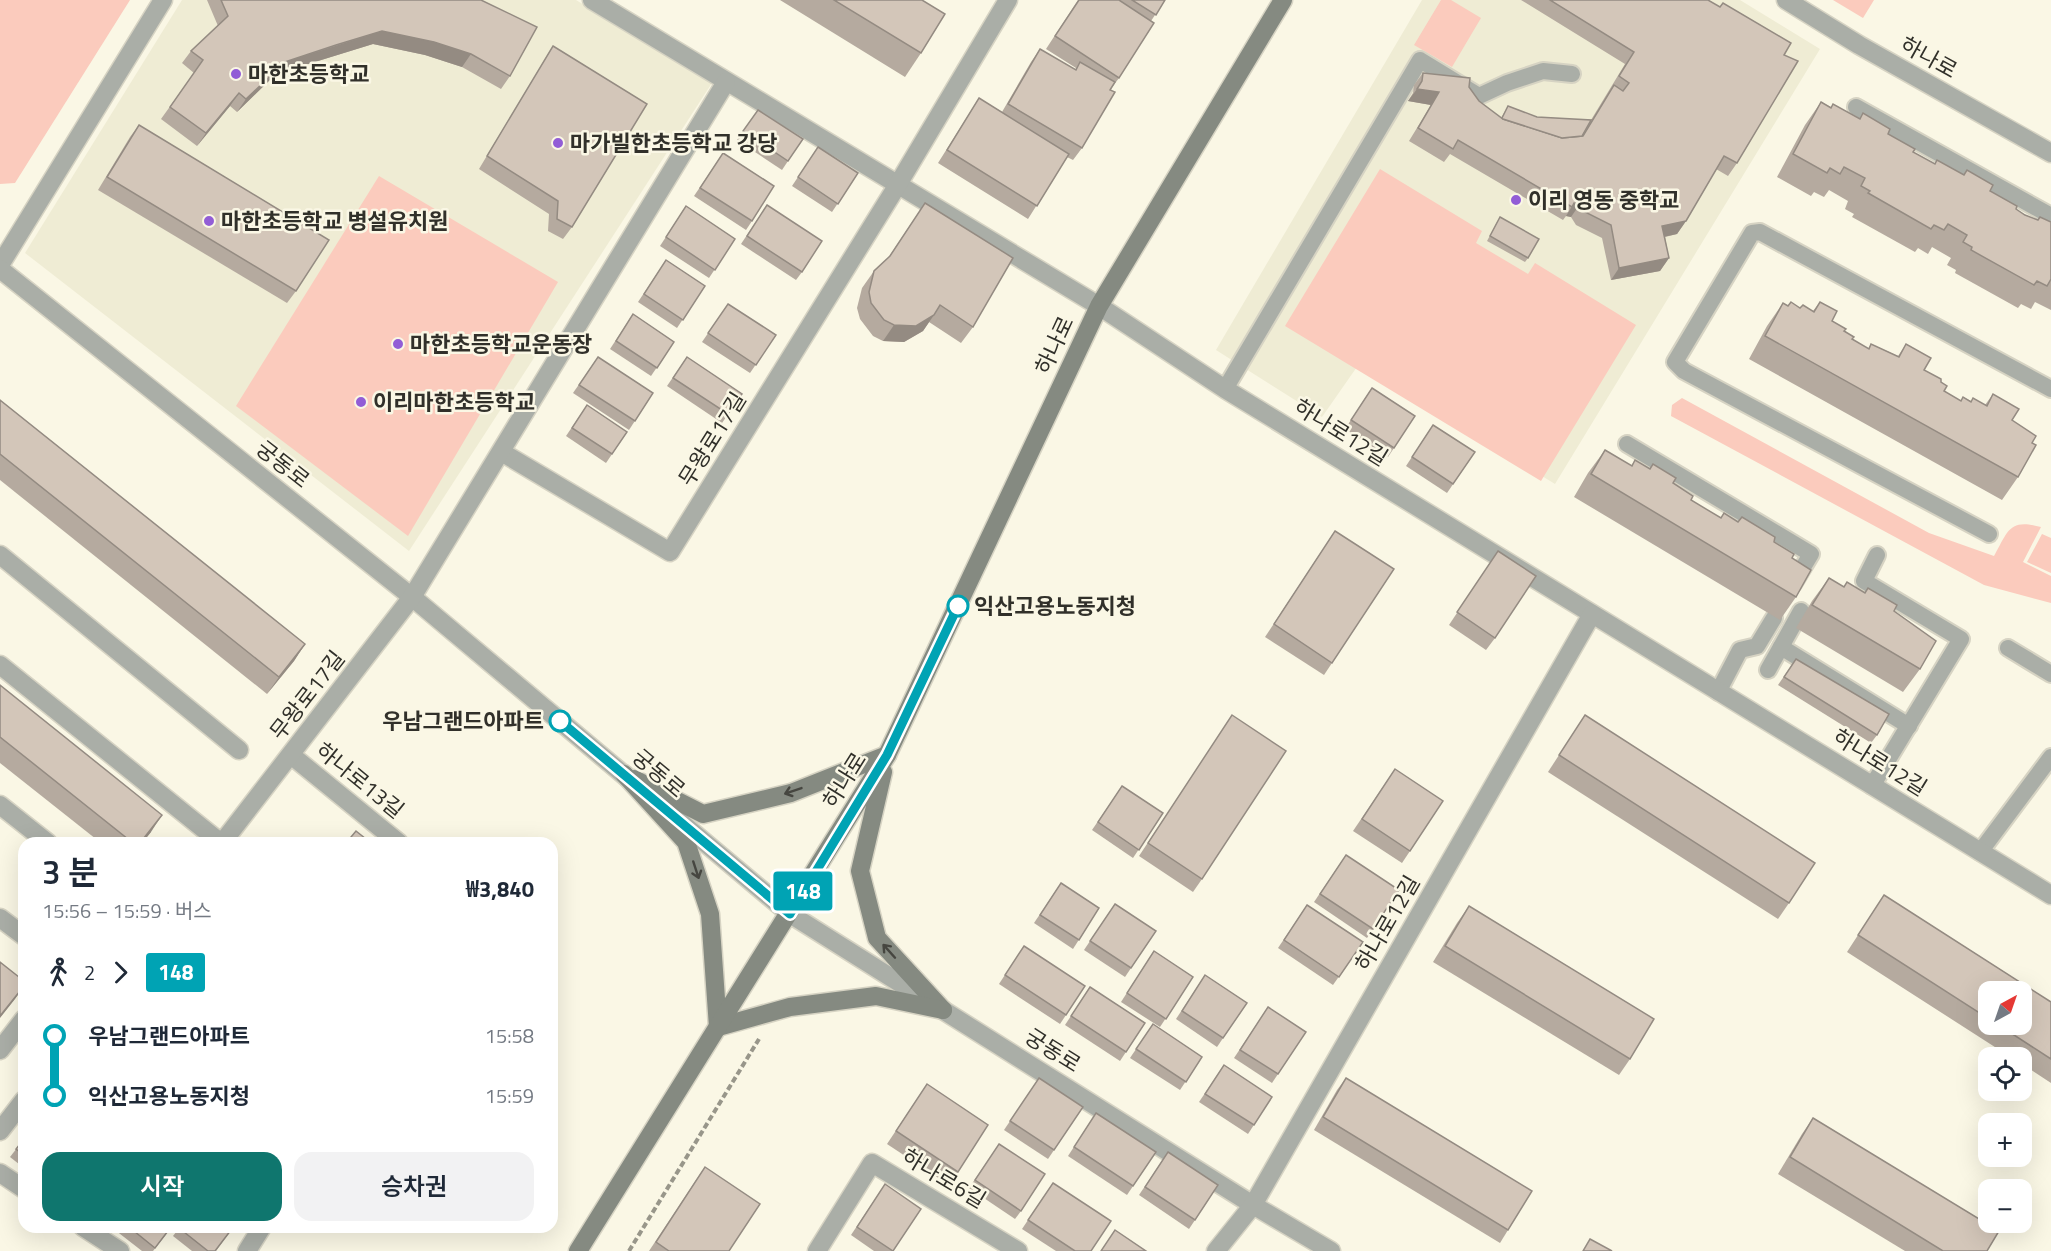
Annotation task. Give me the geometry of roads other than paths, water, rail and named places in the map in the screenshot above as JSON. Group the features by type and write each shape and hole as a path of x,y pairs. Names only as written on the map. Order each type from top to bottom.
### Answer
{"street":[{"name":"궁동로","path":"163,0 0,267 412,597 790,914 1253,1205 1331,1251"},
{"name":"하나로","path":"592,0 1099,306"},
{"path":"897,186 1008,0"},
{"name":"하나로","path":"578,1251 887,755 1099,306 1283,0"},
{"name":"하나로","path":"1786,0 1858,45 2051,153"},
{"name":"무왕로17길","path":"227,837 412,597 503,453 726,82"},
{"name":"무왕로17길","path":"503,453 670,552 897,186"},
{"name":"하나로12길","path":"1099,306 1225,389 2051,895"},
{"path":"0,555 239,750"},
{"name":"하나로12길","path":"1216,1251 1253,1205 1592,614"},
{"path":"0,665 215,837"},
{"name":"하나로13길","path":"291,755 392,837"},
{"path":"624,774 703,814 791,793 887,755"},
{"path":"887,755 860,871 877,938 943,1010"},
{"path":"624,774 686,842 710,914 718,1027 777,1010 876,996 943,1010"},
{"path":"0,806 40,837"},
{"path":"0,918 18,932"},
{"path":"0,1050 18,1028"},
{"path":"0,1131 18,1108"},
{"name":"하나로6길","path":"817,1251 872,1163 1017,1251"},
{"path":"0,1173 18,1185"},
{"path":"95,1233 120,1251"},
{"path":"247,1251 258,1233"}],"lane":[{"path":"1225,389 1420,60 1479,96 1543,71 1572,74"},
{"path":"1856,107 2051,216"},
{"path":"1989,534 1684,371 1675,362 1752,233 1760,231 2051,389"},
{"path":"1627,444 1811,554 1791,588"},
{"path":"1872,786 1961,639 1864,581 1877,555"},
{"path":"1768,670 1801,611"},
{"path":"1718,692 1740,650 1757,646 1774,618"},
{"path":"1781,647 1909,726"},
{"path":"2008,648 2051,674"},
{"path":"1980,852 2051,757"}],"place":[{"name":"마한초등학교","path":"236,74"},
{"name":"마가빌한초등학교 강당","path":"558,143"},
{"name":"이리 영동 중학교","path":"1516,200"},
{"name":"마한초등학교 병설유치원","path":"209,221"},
{"name":"마한초등학교운동장","path":"398,344"},
{"name":"이리마한초등학교","path":"361,402"},
{"name":"익산고용노동지청","path":"958,606"},
{"name":"우남그랜드아파트","path":"560,721"}]}
